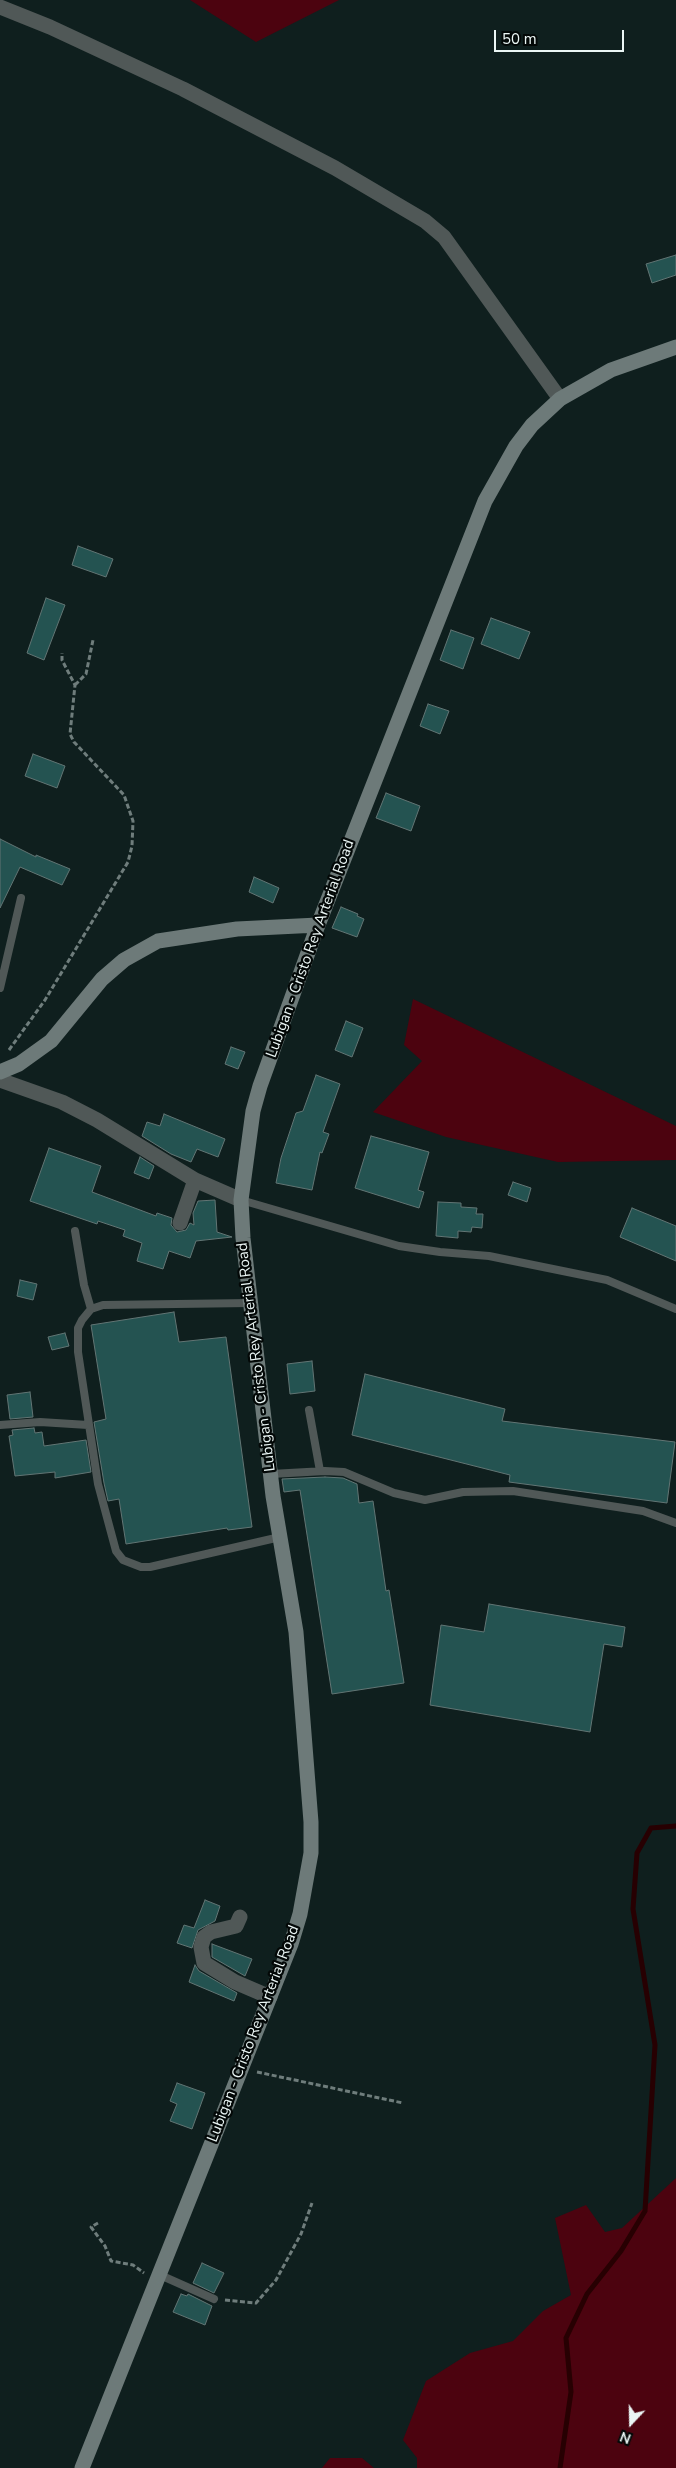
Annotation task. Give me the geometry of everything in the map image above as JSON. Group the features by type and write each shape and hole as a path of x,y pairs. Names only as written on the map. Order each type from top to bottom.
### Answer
{"main road":[{"name":"Lubigan - Cristo Rey Arterial Road","path":"82,2468 292,1944 300,1914 311,1853 311,1822 296,1632 271,1474 243,1238 241,1200 253,1111 260,1086 318,925 485,501 516,446 532,425 560,399 611,370 676,347"},
{"path":"0,1072 19,1064 51,1041 102,980 124,960 158,940 237,929 318,925"}],"street":[{"path":"0,7 50,27 183,90 335,168 425,221 444,237 560,399"},
{"path":"0,1080 62,1102 195,1180 241,1200"},
{"path":"180,1223 195,1180"},
{"path":"240,1918 236,1926 211,1932 204,1936 202,1947 204,1963 235,1982 270,1997"}],"lane":[{"path":"0,988 21,898"},
{"path":"241,1200 399,1246 489,1256 607,1280 676,1309"},
{"path":"75,1231 84,1285 91,1309"},
{"path":"250,1303 154,1302 103,1305 91,1309 78,1328 78,1352 98,1484 116,1551 123,1560 141,1567 150,1567 280,1536"},
{"path":"309,1410 320,1471"},
{"path":"0,1425 40,1422 88,1425"},
{"path":"271,1474 320,1471 344,1472 412,1498 433,1499 463,1492 513,1491 643,1511 676,1523"},
{"path":"158,2278 214,2299"}],"path":[{"path":"75,685 86,674 92,657 93,640"},
{"path":"6,1055 45,1000 128,862 132,846 132,821 124,795 74,742 70,734 75,685 62,660 62,653"},
{"path":"242,2068 403,2103"},
{"path":"214,2299 256,2303 276,2280 301,2234 312,2203"},
{"path":"98,2223 91,2227 105,2246 111,2261 133,2265 158,2278"}],"shaded area":[{"path":"190,0 339,0 256,42"},
{"path":"413,999 676,1126 676,1160 558,1162 446,1137 373,1112 422,1061 404,1045"},
{"path":"676,2178 676,2468 417,2468 417,2458 403,2440 426,2381 470,2353 513,2341 543,2311 571,2295 555,2218 586,2205 605,2232 622,2228"},
{"path":"330,2458 362,2458 374,2468 322,2468"}],"building":[{"path":"676,255 676,275 652,283 646,264"},
{"path":"78,546 113,559 106,577 72,565"},
{"path":"46,598 65,605 44,660 27,653"},
{"path":"491,618 530,632 519,659 481,644"},
{"path":"451,630 474,638 463,669 440,660"},
{"path":"428,704 449,711 440,734 420,726"},
{"path":"33,754 65,766 57,788 25,776"},
{"path":"386,793 420,806 411,831 376,818"},
{"path":"0,839 36,857 36,855 70,869 62,885 20,867 0,908"},
{"path":"254,877 279,888 273,903 249,892"},
{"path":"341,907 358,914 357,916 364,919 357,937 332,928"},
{"path":"346,1021 363,1028 352,1057 335,1050"},
{"path":"231,1047 245,1052 238,1069 225,1064"},
{"path":"316,1075 340,1084 323,1132 329,1134 322,1153 320,1152 312,1190 276,1183 281,1158 296,1113 303,1111"},
{"path":"164,1114 225,1139 218,1157 197,1149 191,1162 171,1154 142,1136 147,1122 160,1126"},
{"path":"371,1136 429,1152 418,1190 424,1192 419,1208 355,1188"},
{"path":"49,1148 101,1166 92,1192 156,1216 157,1213 172,1218 171,1225 177,1232 186,1230 190,1223 194,1225 193,1213 198,1201 215,1200 217,1232 232,1237 196,1241 190,1258 169,1251 163,1269 137,1261 142,1243 123,1236 125,1230 98,1221 97,1224 30,1201"},
{"path":"140,1157 154,1166 149,1179 134,1173"},
{"path":"513,1182 531,1188 527,1202 508,1195"},
{"path":"438,1202 461,1203 461,1207 477,1208 476,1214 483,1214 482,1228 472,1227 471,1232 458,1231 458,1238 436,1236"},
{"path":"632,1208 676,1226 676,1261 620,1237"},
{"path":"20,1280 37,1284 33,1300 17,1296"},
{"path":"174,1312 179,1342 226,1337 252,1527 228,1530 227,1528 126,1544 119,1499 108,1501 94,1422 106,1419 91,1325"},
{"path":"65,1333 69,1346 52,1350 48,1337"},
{"path":"312,1361 315,1391 290,1394 287,1364"},
{"path":"365,1374 505,1409 502,1421 675,1442 667,1503 509,1482 510,1475 352,1435"},
{"path":"30,1392 33,1417 10,1419 7,1395"},
{"path":"34,1428 35,1433 42,1432 44,1446 86,1440 91,1472 55,1478 55,1472 15,1476 9,1436 13,1435 12,1430"},
{"path":"343,1478 357,1484 359,1503 373,1501 386,1591 389,1590 404,1683 332,1694 300,1490 284,1492 282,1479"},
{"path":"489,1604 625,1627 622,1647 604,1644 590,1732 430,1705 441,1625 484,1632"},
{"path":"205,1900 220,1906 215,1921 198,1930 192,1948 177,1943 184,1925 194,1928"},
{"path":"212,1944 252,1959 245,1976 212,1957"},
{"path":"195,1965 199,1971 237,1993 234,2001 189,1982"},
{"path":"177,2083 205,2093 192,2129 170,2121 177,2104 170,2101"},
{"path":"202,2263 224,2273 214,2293 193,2283"},
{"path":"181,2294 187,2296 188,2294 212,2306 205,2325 173,2312"}],"waterway":[{"path":"560,2468 571,2392 566,2338 587,2294 621,2251 645,2211 655,2045 633,1909 637,1853 651,1828 676,1826"}]}
